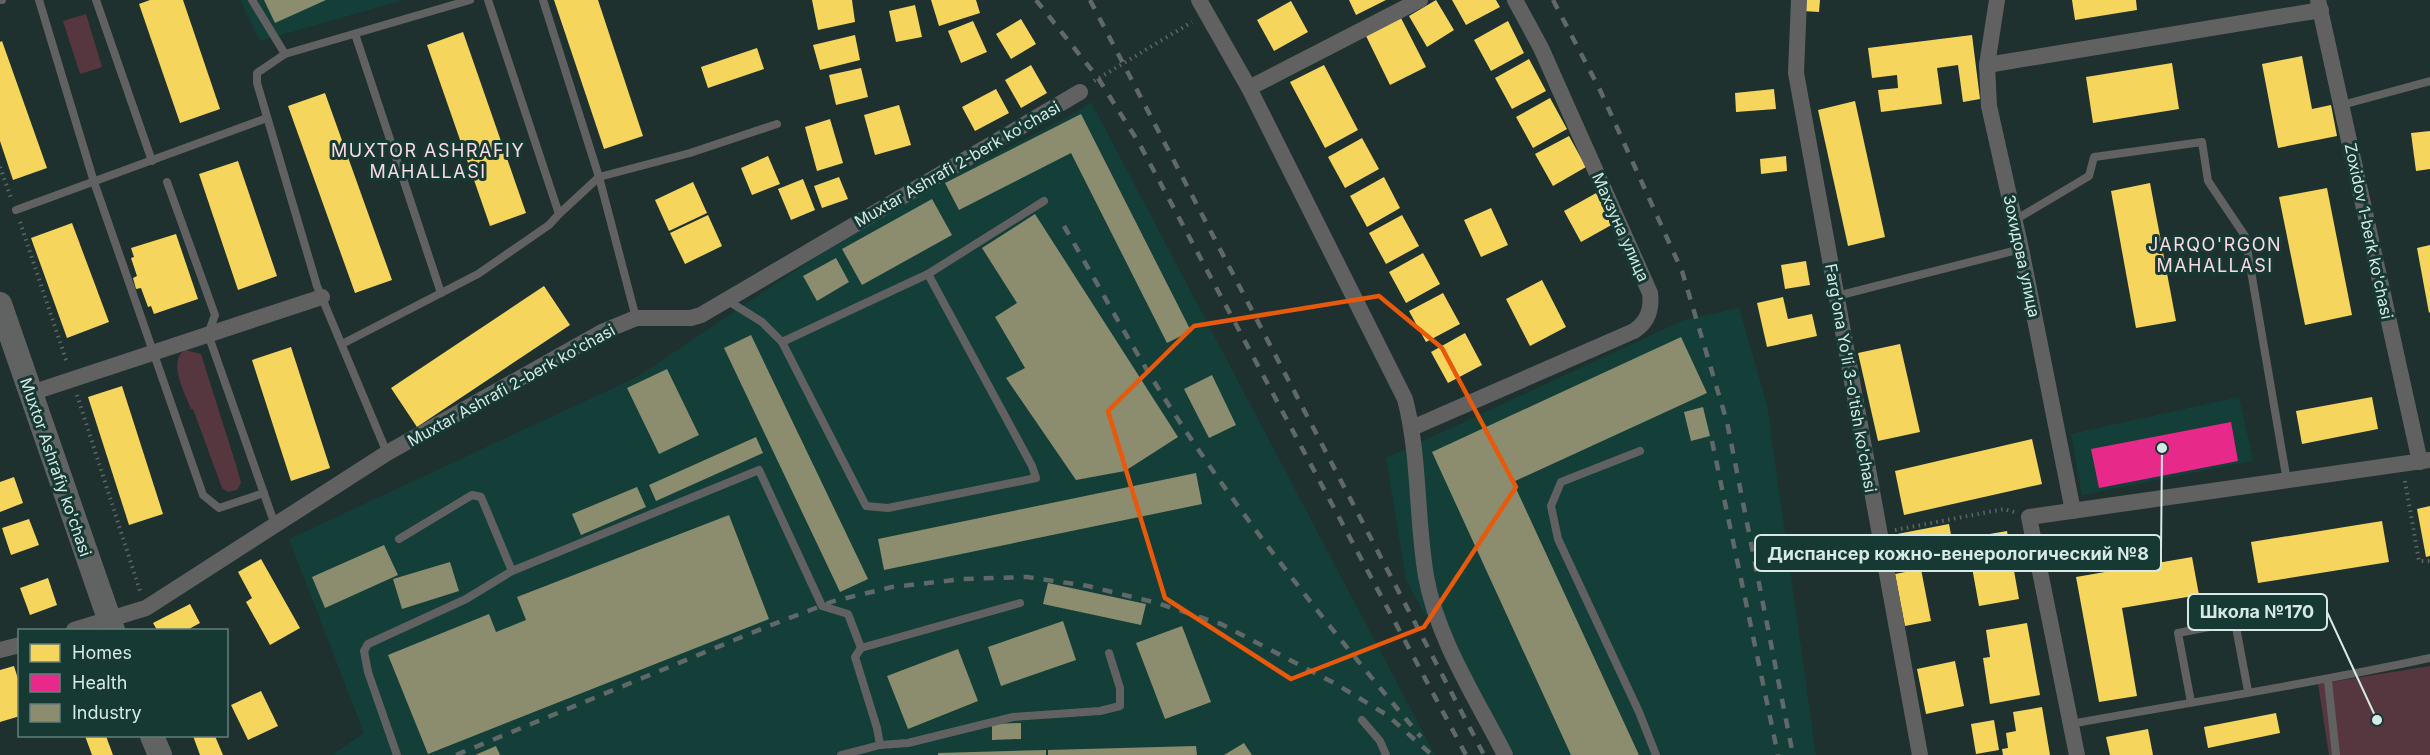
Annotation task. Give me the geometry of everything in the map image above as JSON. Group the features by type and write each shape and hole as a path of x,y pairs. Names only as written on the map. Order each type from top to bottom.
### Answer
{"main road":[{"name":"Muxtor Ashrafiy ko'chasi","path":"0,304 111,626"},
{"path":"153,737 160,755"}],"street":[{"path":"1249,88 1420,0"},
{"name":"Махзуна улица","path":"1412,428 1634,331 1645,320 1650,310 1650,292 1541,48 1515,0"},
{"name":"Farg'ona Yo'li 3-o'tish ko'chasi","path":"1798,0 1796,74 1920,755"},
{"name":"Зохидова улица","path":"1997,0 1988,65 1989,106 2015,220 2073,511"},
{"path":"1988,65 2320,5"},
{"name":"Zoxidov 1-berk ko'chasi","path":"2320,5 2425,461"},
{"path":"1202,7 1249,88 1405,399 1412,428 1426,576 1434,606 1445,637 1505,755"},
{"name":"Muxtar Ashrafi 2-berk ko'chasi","path":"83,629 111,626 146,608 387,453 602,332 636,318 692,318 701,315 725,298 1080,92"},
{"path":"31,393 321,297"},
{"path":"2077,755 2029,517 2425,461"},
{"path":"0,651 18,646"}],"lane":[{"path":"39,0 94,182 203,495 219,508 264,494"},
{"path":"96,0 152,160"},
{"path":"252,0 285,54"},
{"path":"387,453 321,297 267,118 257,73 285,54 470,0"},
{"path":"488,0 559,214"},
{"path":"543,0 599,177 636,318"},
{"path":"355,34 441,293"},
{"path":"2342,105 2430,81"},
{"path":"16,210 267,118"},
{"path":"342,345 477,274 549,225 599,177 690,153 777,124"},
{"path":"2015,220 2090,176 2094,157 2202,142 2208,181 2245,236 2287,481"},
{"path":"167,182 215,315 208,334 275,525"},
{"path":"782,342 928,274 1044,201"},
{"path":"1837,296 2021,249"},
{"path":"725,298 762,322 782,342 866,506 888,508 1036,478 1032,466 928,274"},
{"path":"1640,451 1562,482 1551,506 1558,539 1656,755"},
{"path":"397,755 368,672 364,651 368,644 466,599 512,571 759,470 822,606 848,614 861,648"},
{"path":"399,539 472,495 481,497 512,571"},
{"path":"880,745 855,657 861,648 1020,603"},
{"path":"2192,702 2178,633 2235,622 2248,691"},
{"path":"841,755 880,745 908,743 1013,717 1100,711 1120,706 1120,688 1109,653"},
{"path":"2071,724 2248,691 2328,681 2430,658"},
{"path":"2328,681 2336,755"},
{"path":"1362,720 1380,741 1386,755"}],"path":[{"path":"1080,92 1202,7"},
{"path":"2402,465 2420,561 2430,561"},
{"path":"1879,532 2004,509 2029,517"}],"highlighted area":[{"path":"1379,296 1442,348 1516,487 1424,627 1291,679 1165,598 1108,411 1194,326"}],"shaded area":[{"path":"240,0 404,0 260,41"},
{"path":"86,14 102,67 80,74 63,21"},
{"path":"1091,102 1435,755 332,755 364,733 289,539 637,377 884,211 1077,112"},
{"path":"1739,308 1767,405 1816,755 1502,755 1406,580 1386,458 1684,320"},
{"path":"185,350 201,354 241,483 237,490 228,492 222,488 179,378 178,362"},
{"path":"2239,397 2253,461 2082,495 2071,434"},
{"path":"2430,666 2430,755 2329,755 2318,684"}],"building: Homes":[{"path":"150,0 183,0 220,109 180,123 139,4"},
{"path":"554,0 598,0 643,136 604,149"},
{"path":"812,0 852,0 855,22 818,30"},
{"path":"931,0 976,0 980,13 939,26"},
{"path":"1349,0 1386,0 1356,15"},
{"path":"1436,0 1454,30 1427,47 1409,16"},
{"path":"1452,0 1496,0 1500,7 1466,25"},
{"path":"1804,0 1820,0 1819,12 1803,11"},
{"path":"2072,0 2136,0 2137,10 2075,20"},
{"path":"1291,1 1308,32 1274,51 1257,20"},
{"path":"915,5 922,37 896,42 889,11"},
{"path":"1401,18 1426,67 1390,85 1366,36"},
{"path":"1021,19 1036,44 1011,59 996,34"},
{"path":"973,21 987,52 961,63 948,31"},
{"path":"1508,21 1524,53 1491,71 1474,40"},
{"path":"463,32 526,213 490,226 427,45"},
{"path":"855,35 860,60 820,70 813,45"},
{"path":"1972,35 1980,99 1963,102 1958,65 1937,68 1942,104 1881,112 1878,90 1898,88 1897,75 1872,78 1868,48"},
{"path":"2,41 47,168 13,180 0,141 0,42"},
{"path":"757,48 764,69 708,88 701,67"},
{"path":"2302,56 2312,109 2331,105 2337,136 2278,148 2262,64"},
{"path":"1529,59 1546,91 1512,109 1495,78"},
{"path":"2172,63 2179,109 2093,123 2086,77"},
{"path":"1031,65 1047,93 1021,108 1005,80"},
{"path":"1324,65 1358,130 1325,148 1290,82"},
{"path":"861,68 868,97 836,105 829,75"},
{"path":"996,89 1009,113 975,131 962,107"},
{"path":"1774,89 1776,109 1736,112 1735,93"},
{"path":"325,93 392,280 355,293 288,106"},
{"path":"1550,98 1567,129 1533,148 1516,117"},
{"path":"1855,101 1885,237 1848,246 1818,110"},
{"path":"899,105 911,145 875,155 864,115"},
{"path":"830,119 843,163 817,171 805,127"},
{"path":"2430,131 2430,169 2416,171 2411,133"},
{"path":"1569,136 1586,167 1553,186 1535,154"},
{"path":"1362,138 1379,169 1345,188 1328,157"},
{"path":"768,156 780,184 752,195 741,168"},
{"path":"1786,156 1787,171 1761,174 1760,159"},
{"path":"238,161 277,276 238,290 199,174"},
{"path":"839,177 848,199 822,208 814,186"},
{"path":"1384,177 1400,208 1367,227 1350,196"},
{"path":"803,179 815,210 791,220 778,189"},
{"path":"693,182 707,213 669,231 655,200"},
{"path":"2150,183 2176,321 2136,328 2111,191"},
{"path":"2327,188 2352,315 2305,325 2279,197"},
{"path":"1598,192 1615,223 1581,242 1564,211"},
{"path":"1491,208 1508,245 1481,257 1464,220"},
{"path":"708,215 722,246 685,264 670,233"},
{"path":"1402,215 1419,246 1386,264 1369,233"},
{"path":"72,223 109,322 67,338 31,238"},
{"path":"176,234 198,299 154,314 151,306 148,307 141,288 136,289 133,278 137,276 131,258 134,257 131,248"},
{"path":"2430,245 2430,312 2429,313 2417,248"},
{"path":"1423,253 1440,284 1406,303 1389,272"},
{"path":"1806,261 1810,285 1785,289 1781,265"},
{"path":"1542,280 1566,327 1530,346 1506,299"},
{"path":"544,286 570,325 417,427 391,388"},
{"path":"1443,293 1460,324 1426,342 1409,311"},
{"path":"1783,297 1788,319 1812,314 1817,336 1767,347 1757,303"},
{"path":"1465,333 1482,365 1448,383 1431,352"},
{"path":"1900,344 1920,432 1878,441 1858,353"},
{"path":"291,347 330,468 291,481 252,360"},
{"path":"122,386 163,514 129,525 88,397"},
{"path":"2372,397 2378,429 2302,444 2296,411"},
{"path":"2032,439 2042,484 1904,515 1895,471"},
{"path":"14,477 23,503 0,512 0,482"},
{"path":"2430,506 2430,556 2426,557 2417,509"},
{"path":"29,519 39,545 11,555 2,528"},
{"path":"2382,521 2389,562 2258,583 2251,542"},
{"path":"1949,524 1953,545 1896,557 1892,535"},
{"path":"2007,531 2019,599 1979,606 1971,562 1976,561 1972,537"},
{"path":"2192,557 2199,595 2122,608 2137,696 2099,702 2076,577"},
{"path":"261,559 300,628 270,645 246,602 252,598 238,572"},
{"path":"1921,569 1931,621 1905,626 1895,574"},
{"path":"48,578 57,605 30,615 20,588"},
{"path":"190,604 200,623 189,629 156,629 153,623"},
{"path":"2027,623 2040,695 1990,704 1983,658 1990,657 1986,630"},
{"path":"1955,661 1964,706 1926,714 1917,669"},
{"path":"14,666 18,679 18,717 0,722 0,670"},
{"path":"261,691 278,726 248,740 231,705"},
{"path":"2042,707 2050,755 2003,755 2002,749 2008,748 2006,733 2016,731 2013,712"},
{"path":"2276,713 2280,733 2208,748 2204,727"},
{"path":"1994,720 1999,750 1976,754 1971,724"},
{"path":"2148,729 2153,755 2110,755 2106,737"},
{"path":"85,737 106,737 113,755 92,755"},
{"path":"193,737 215,737 223,755 200,755"}],"building: Health":[{"path":"2231,422 2238,461 2099,488 2091,449"}],"building: Industry":[{"path":"264,0 326,0 275,23"},
{"path":"1081,114 1191,331 1167,343 1071,153 959,210 945,183"},
{"path":"932,199 952,235 862,285 842,249"},
{"path":"1035,214 1178,437 1125,471 1076,480 1006,378 1025,368 995,317 1017,303 982,248"},
{"path":"836,258 849,282 817,301 803,276"},
{"path":"751,335 868,579 840,592 724,348"},
{"path":"1681,337 1707,393 1513,482 1639,755 1571,755 1432,452"},
{"path":"667,369 699,435 659,454 627,388"},
{"path":"1212,375 1236,425 1209,438 1184,389"},
{"path":"1703,407 1710,436 1691,441 1684,412"},
{"path":"756,437 763,453 656,501 649,485"},
{"path":"1196,473 1202,504 884,570 878,539"},
{"path":"637,487 646,507 581,535 572,514"},
{"path":"729,515 769,619 428,754 388,655 489,614 496,632 526,620 517,597"},
{"path":"384,545 398,575 325,608 312,577"},
{"path":"450,562 459,591 402,609 393,579"},
{"path":"1048,583 1146,604 1141,625 1043,604"},
{"path":"1063,621 1076,660 1001,686 988,647"},
{"path":"1182,626 1211,702 1165,719 1136,643"},
{"path":"958,649 978,701 908,729 887,676"},
{"path":"1021,723 1021,739 992,740 992,724"},
{"path":"1244,743 1252,755 1224,755"},
{"path":"496,746 500,755 475,755"},
{"path":"1196,746 1197,755 1048,755 1048,750"},
{"path":"1046,750 1046,755 938,755 938,753"}],"railway":[{"path":"1036,0 1098,78 1139,143 1466,755"},
{"path":"1090,0 1484,755"},
{"path":"1553,0 1600,90 1682,271 1727,422 1793,755"},
{"path":"1064,226 1142,362 1228,493 1290,576 1421,737"},
{"path":"1712,441 1778,755"},
{"path":"456,755 834,601 892,587 963,579 1027,577 1088,586 1157,603 1221,624 1336,684 1387,715 1432,755"}],"place":[{"name":"Диспансер кожно-венерологический №8","path":"2162,448"},
{"name":"Школа №170","path":"2377,720"}],"district":[{"name":"MUXTOR ASHRAFIY MAHALLASI","path":"428,161"},
{"name":"JARQO'RGON MAHALLASI","path":"2215,255"}]}
